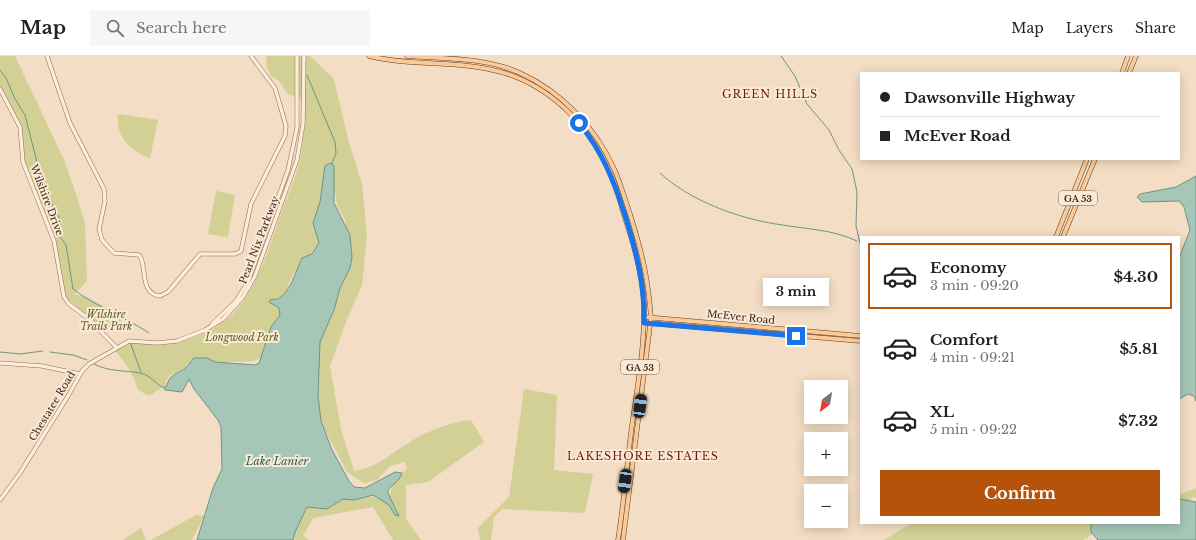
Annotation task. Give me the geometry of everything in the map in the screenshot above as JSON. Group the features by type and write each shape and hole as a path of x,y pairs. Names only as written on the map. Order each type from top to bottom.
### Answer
{"main road":[{"path":"369,56 389,61 489,68 528,83 553,99 570,113 597,148 614,182 640,269 644,317"},
{"path":"407,56 471,60 519,73 555,94 575,111 600,142 615,171 644,259 649,284 650,324"},
{"path":"1122,72 1128,56"},
{"path":"1129,72 1136,56"},
{"name":"GA 53","path":"1055,236 1087,160"},
{"name":"GA 53","path":"1063,236 1095,160"},
{"name":"McEver Road","path":"644,317 860,336"},
{"name":"GA 53","path":"618,540 644,317"},
{"name":"McEver Road","path":"644,323 860,341"},
{"name":"GA 53","path":"623,540 650,324"},
{"path":"720,329 728,327 755,327"},
{"path":"632,427 637,428"}],"street":[{"path":"47,56 66,114 104,189 105,202 98,226 104,244 115,254 139,255 142,259 142,271 145,282 157,296 164,296 196,258 204,253 235,254 241,251 251,204 285,136 286,126 275,88 251,56"},
{"name":"Pearl Nix Parkway","path":"205,330 236,301 248,282 288,170 297,128 297,56"},
{"name":"Pearl Nix Parkway","path":"205,330 229,314 252,283 291,178 298,153 302,128 304,56"},
{"name":"Wilshire Drive","path":"0,89 20,127 24,162 54,240 64,297 69,304 89,320 116,347"},
{"name":"Chestatee Road","path":"0,500 20,473 80,374 89,364 116,347 132,341 177,341 205,330"},
{"path":"0,363 42,366 80,374"}],"green space":[{"name":"Wilshire Trails Park","path":"0,56 15,56 65,162 85,224 87,281 74,295 79,295 92,300 106,308 122,321 104,334 72,305 71,300 67,304 62,293 57,252 25,169 20,129 0,88"},
{"name":"Longwood Park","path":"266,56 310,56 334,79 348,139 362,184 367,236 362,286 347,319 330,366 341,429 354,471 370,467 427,433 456,423 471,420 484,442 428,482 406,485 406,519 421,540 393,540 373,507 313,518 303,536 309,540 295,540 293,535 306,503 322,509 334,506 342,494 363,495 385,500 389,499 395,482 407,469 405,462 390,466 377,480 364,483 347,472 325,430 315,419 315,361 322,329 349,247 345,219 337,206 335,192 327,183 313,223 319,243 294,273 288,286 287,294 269,302 279,308 280,315 271,327 262,356 269,360 262,357 254,361 215,362 207,358 194,358 180,371 169,376 165,382 167,384 149,396 138,390 129,369 115,351 129,344 170,343 186,340 205,333 221,324 235,311 246,297 256,280 298,168 305,121 305,101 288,94 279,81 271,76 267,67"},
{"path":"118,114 158,120 150,158 137,152 126,142 119,129"},
{"path":"216,191 235,195 228,237 208,234"},
{"path":"524,389 557,395 554,470 593,474 585,513 502,509 494,517 491,540 480,540 478,528 509,497"},
{"path":"1196,488 1196,498 1193,497 1189,502 1180,500 1180,493 1182,494"},
{"path":"196,515 204,516 192,540 151,540"},
{"path":"910,524 1094,524 1093,534 1083,540 884,540"},
{"path":"141,528 146,540 123,540"}],"water":[{"name":"Lake Lanier","path":"330,163 334,166 334,203 350,235 352,257 350,268 340,288 334,310 320,342 318,396 321,421 332,450 349,481 354,487 365,488 395,472 402,473 399,479 388,490 399,516 395,515 389,505 373,495 354,500 343,499 327,509 307,507 295,532 293,540 197,540 213,488 222,469 221,427 218,420 194,389 189,379 182,392 165,390 164,387 167,386 171,377 186,367 194,358 207,358 215,362 255,365 259,363 271,327 280,315 279,308 269,302 271,299 277,299 282,296 294,278 302,258 312,254 319,243 313,223 320,202 325,166"},
{"path":"1196,176 1196,401 1194,396 1188,394 1180,398 1180,255 1190,230 1184,207 1179,201 1142,202 1137,197 1140,194 1176,187"},
{"path":"1180,499 1196,502 1196,540 1098,540 1091,532 1091,524 1180,524"}],"waterway":[{"path":"781,56 795,76 807,104 829,130 839,150 852,169 857,192 856,226 860,243"},
{"path":"0,70 6,78 15,99 25,115 40,174 54,209 60,219 60,237 66,245 73,289 91,301 149,333"},
{"path":"307,75 335,142 336,153 332,164"},
{"path":"660,173 685,192 730,212 761,221 838,234 857,241"},
{"path":"130,342 141,372"},
{"path":"0,352 20,354 43,351"},
{"path":"50,352 73,355 87,360"},
{"path":"94,364 111,370 144,374 164,388"}],"district":[{"name":"GREEN HILLS","path":"770,94"},
{"name":"LAKESHORE ESTATES","path":"643,456"}],"route":[{"path":"579,123 602,155 611,173 617,191 640,269 643,289 644,323 796,336"}]}
